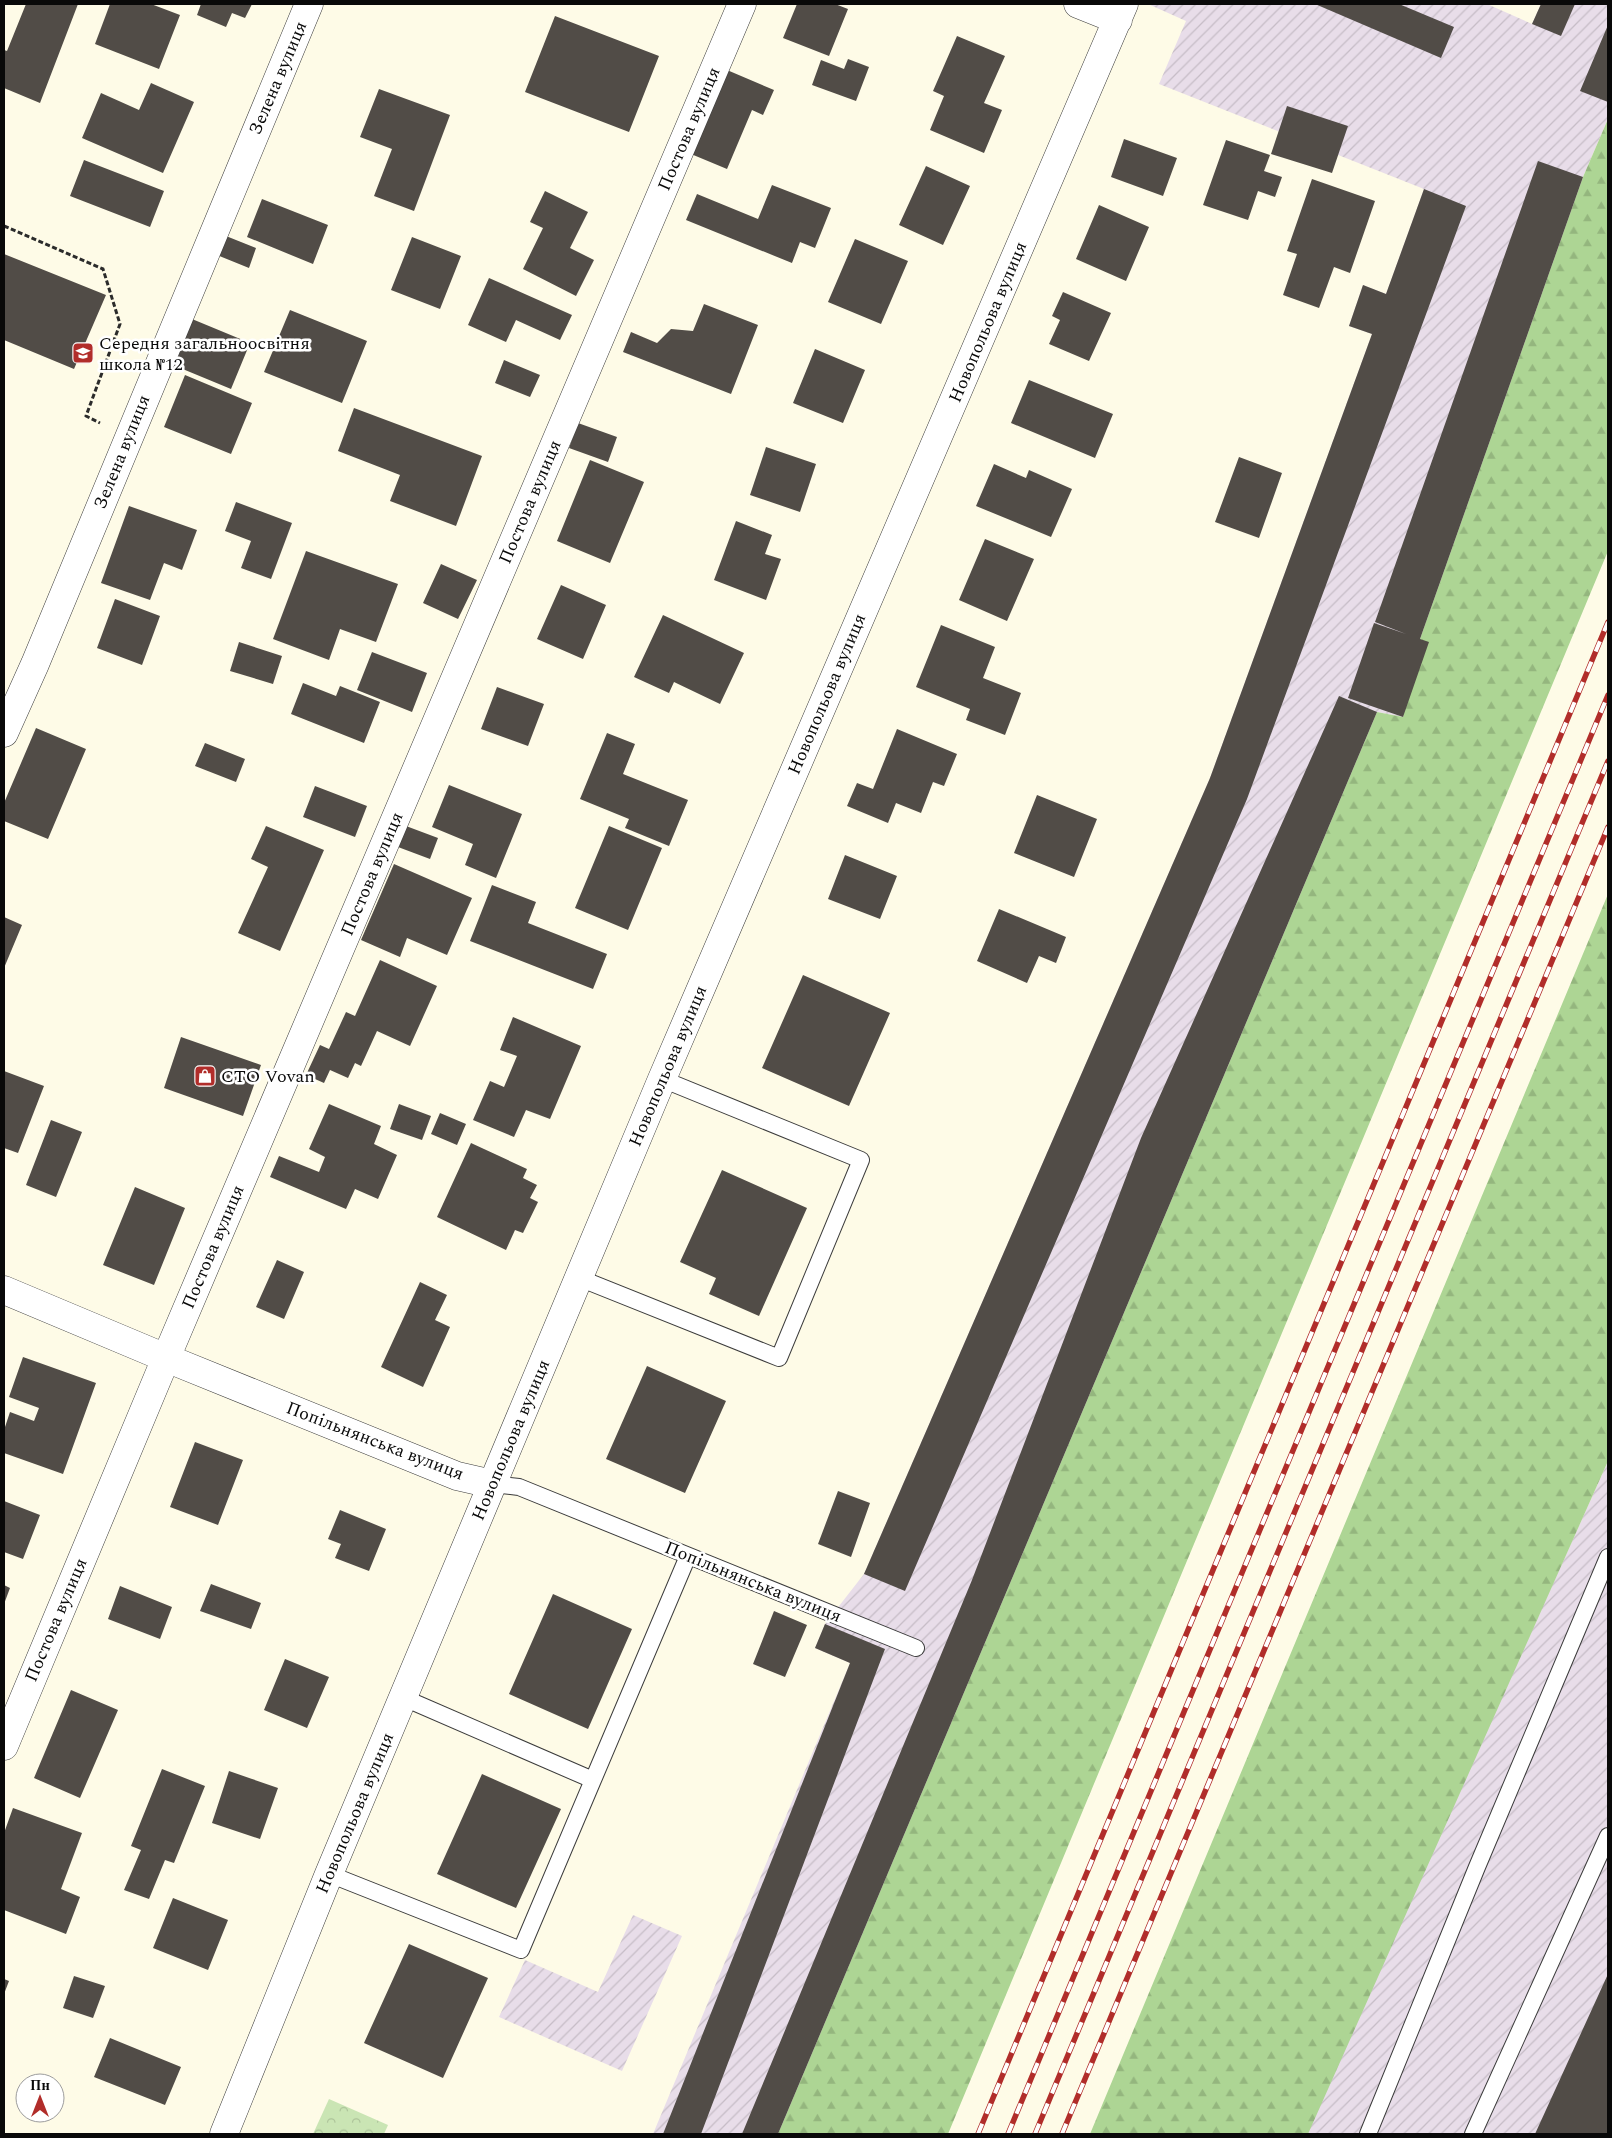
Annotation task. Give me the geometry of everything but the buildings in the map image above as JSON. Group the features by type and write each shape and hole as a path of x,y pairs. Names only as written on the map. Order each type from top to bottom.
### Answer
{"street":[{"name":"Зелена вулиця","path":"4,733 309,4"},
{"name":"Постова вулиця","path":"4,1746 166,1358 742,4"},
{"path":"1078,4 1121,12"},
{"name":"Новопольова вулиця","path":"224,2134 329,1874 662,1079 1121,12"},
{"name":"Попільнянська вулиця","path":"4,1290 457,1476 492,1484"}],"lane":[{"path":"579,1278 779,1358 861,1160 662,1079"},
{"name":"Попільнянська вулиця","path":"492,1484 519,1487 916,1648"},
{"path":"329,1874 521,1950 688,1556"},
{"path":"1368,2134 1477,1866 1608,1557"},
{"path":"404,1698 593,1780"},
{"path":"1473,2134 1608,1836"}],"path":[{"path":"4,226 103,269 120,324 86,416 129,436"}],"shaded area":[{"path":"1148,4 1487,4 1532,24 1541,4 1608,4 1608,119 1583,177 1420,639 1403,717 1377,712 778,2134 653,2134 850,1663 815,1648 825,1624 864,1574 1210,778 1372,334 1349,326 1363,285 1386,294 1424,189 1159,84 1186,21"},
{"path":"1608,1461 1608,2134 1306,2134"},
{"path":"633,1915 682,1936 622,2071 499,2017 525,1960 598,1992"}],"green space":[{"path":"1608,119 1608,551 948,2134 778,2134 1377,712 1403,717 1420,639 1583,177"},
{"path":"1608,894 1608,1461 1308,2134 1090,2134"},
{"path":"329,2099 388,2125 384,2134 313,2134"}],"railway":[{"path":"978,2134 1608,622"},
{"path":"1008,2134 1608,695"},
{"path":"1035,2134 1608,761"},
{"path":"1062,2134 1608,827"}],"place":[{"name":"Середня загальноосвітня школа №12","path":"83,353"},
{"name":"СТО Vovan","path":"205,1076"}]}
